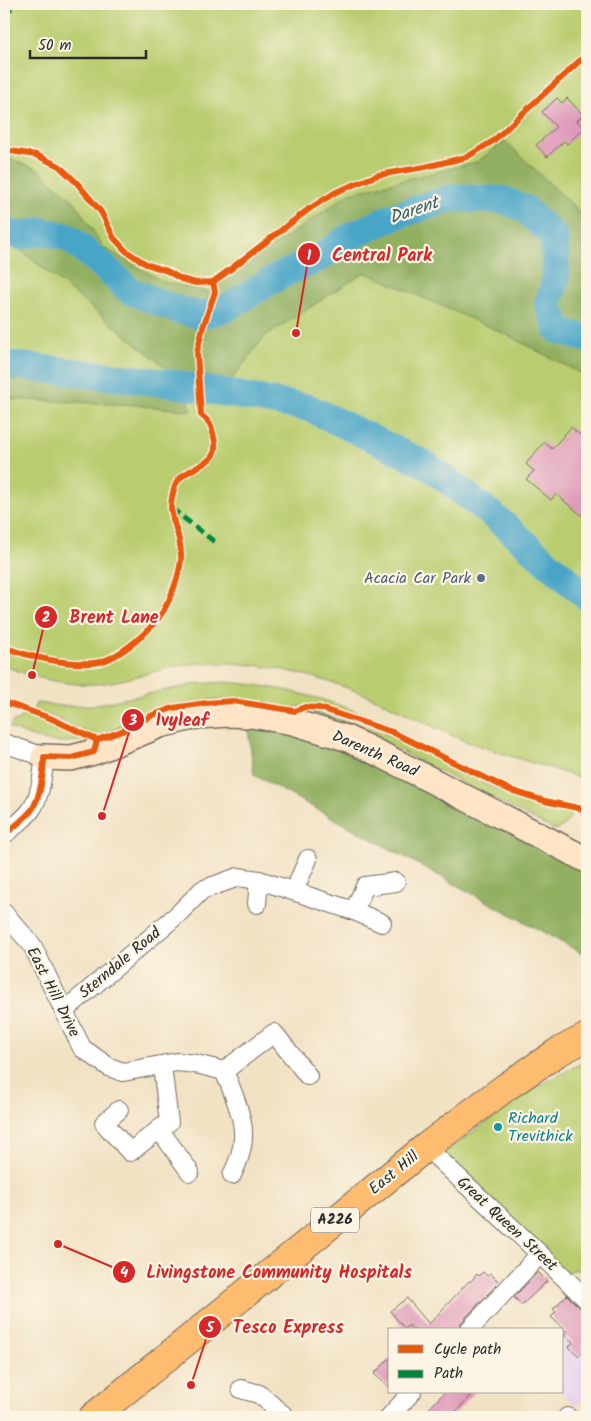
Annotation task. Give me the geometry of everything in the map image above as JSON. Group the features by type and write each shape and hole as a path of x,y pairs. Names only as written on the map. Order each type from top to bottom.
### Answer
{"main road":[{"name":"East Hill","path":"93,1417 426,1148 514,1082 558,1052 587,1037"}],"street":[{"name":"Darenth Road","path":"4,742 44,757 71,758 94,752 160,725 196,716 251,715 293,722 346,738 587,860"},
{"path":"4,835 22,821 31,810 40,789 44,757"},
{"path":"294,891 308,859"},
{"name":"Sterndale Road","path":"64,1011 177,914 202,890 238,877 259,880 294,891 354,911 382,923"},
{"path":"257,904 259,880"},
{"path":"354,911 365,886 396,882"},
{"name":"East Hill Drive","path":"4,913 32,945 82,1048 109,1067 123,1072 162,1066"},
{"path":"224,1071 274,1032 308,1076"},
{"path":"119,1110 104,1123 130,1152 169,1122 162,1066 177,1062 196,1064 224,1071"},
{"path":"224,1071 232,1089 243,1133 238,1162 232,1175"},
{"path":"159,1130 190,1172"},
{"name":"Great Queen Street","path":"426,1148 587,1300"},
{"path":"471,1328 540,1254"},
{"path":"241,1389 259,1394 286,1417"},
{"path":"389,1417 410,1394"}],"shaded area":[{"path":"586,1311 587,1394 576,1406 564,1394 564,1335"}],"green space":[{"path":"4,4 587,4 587,780 468,742 369,696 301,674 274,668 227,663 206,663 173,667 96,684 72,684 26,674 4,666"},
{"path":"505,141 587,219 587,373 578,372 505,334 365,272 265,336 212,405 12,243 4,239 4,157 37,169 74,201 104,248 164,282 208,292 350,193 477,162"},
{"path":"56,378 185,392 192,411 134,405 4,399 4,380"},
{"path":"225,682 269,687 312,696 353,710 393,729 321,707 288,708 233,699 209,700 171,706 97,737 51,716 33,711 36,703 61,706 93,705 197,684"},
{"path":"308,710 390,735 489,786 539,803 574,812 563,826 554,830 383,742 364,730"},
{"path":"24,713 89,739 67,742 48,741 10,728 13,721 18,721"},
{"path":"247,722 338,744 587,871 587,956 254,775"},
{"path":"587,1060 587,1291 580,1284 583,1275 578,1269 566,1272 443,1153 535,1088"}],"building":[{"path":"557,98 562,103 567,98 583,115 577,121 584,128 567,144 564,141 547,157 536,145 556,127 542,112"},
{"path":"571,427 587,441 587,520 556,494 551,500 526,479 534,471 526,464 544,442 552,449"},
{"path":"483,1272 487,1276 490,1273 499,1282 461,1323 460,1328 411,1328 409,1325 404,1328 390,1311 407,1298 429,1324 469,1281 477,1274 479,1276"},
{"path":"538,1272 547,1281 522,1305 514,1297"},
{"path":"567,1295 587,1312 587,1346 579,1356 569,1347 573,1342 564,1335 567,1332 551,1317 556,1312 553,1309"},
{"path":"388,1360 388,1386 374,1374"},
{"path":"443,1394 473,1394 451,1417 421,1417"}],"waterway":[{"name":"Darent","path":"4,231 19,236 42,231 68,237 130,291 178,310 201,315 225,309 277,277 321,257 349,237 395,216 451,198 503,200 525,209 554,237 556,279 548,304 558,330 587,339"},
{"name":"Darent","path":"4,364 175,384 309,408 427,465 495,517 587,597"}],"marked path":[{"path":"4,14 16,4"},
{"path":"171,508 216,543"}],"cycle path":[{"path":"4,150 36,155 59,166 77,183 101,212 114,238 126,251 146,264 167,271 181,279 196,283 213,282 309,209 336,192 378,175 467,157 493,141 587,54"},
{"path":"4,647 36,657 59,661 82,663 102,661 133,644 151,627 164,610 175,586 181,560 180,544 171,509 175,486 179,479 208,461 213,455 215,447 209,422 201,415 197,352 215,292 213,282"},
{"path":"4,702 50,718 97,740 173,708 206,703 233,701 295,711 305,707 320,708 392,732 510,790 545,801 587,810"},
{"path":"4,835 25,818 34,806 41,786 44,757 71,758 94,752 97,740"}],"place":[{"name":"Central Park","path":"296,333"},
{"name":"Acacia Car Park","path":"481,578"},
{"name":"Brent Lane","path":"32,675"},
{"name":"Ivyleaf","path":"102,816"},
{"name":"Richard Trevithick","path":"498,1127"},
{"name":"Livingstone Community Hospitals","path":"58,1244"},
{"name":"Tesco Express","path":"191,1385"}]}
